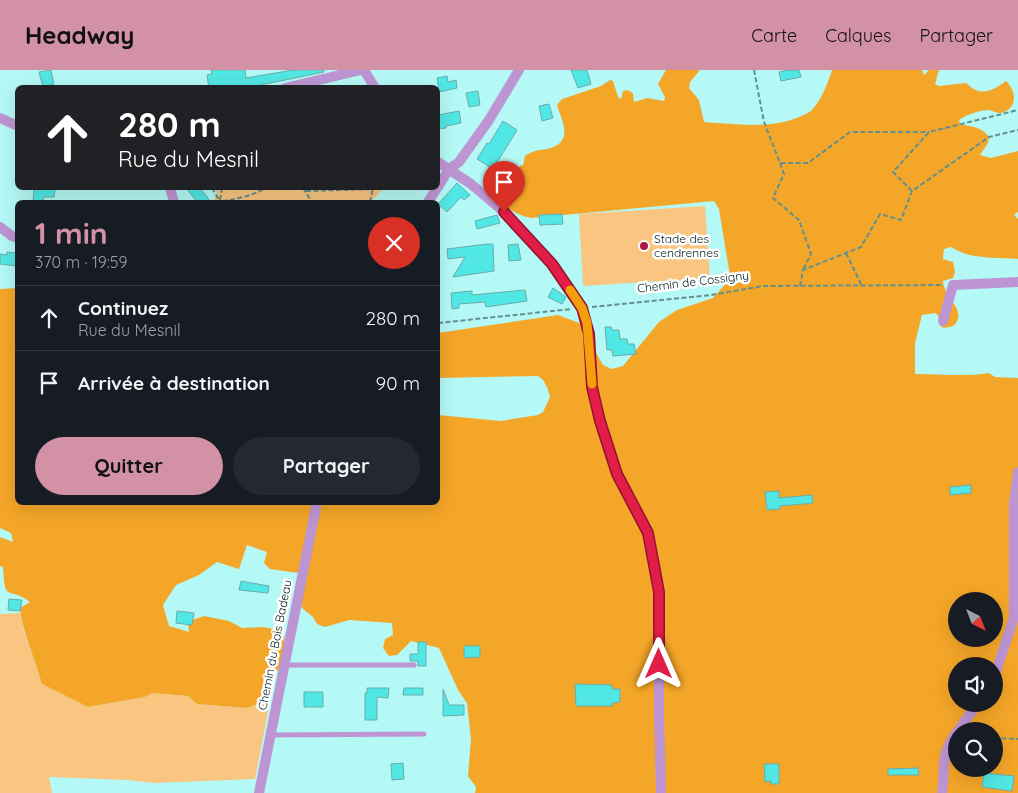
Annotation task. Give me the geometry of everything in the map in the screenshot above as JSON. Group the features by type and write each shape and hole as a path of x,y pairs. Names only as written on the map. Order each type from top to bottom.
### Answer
{"street":[{"path":"298,85 362,70 373,85"},
{"path":"440,182 449,169 459,162 489,120 519,70"},
{"path":"0,118 15,125"},
{"path":"440,163 484,194 524,232 552,264 582,308 589,334 592,387 595,402 617,474 648,533 659,592 661,793"},
{"path":"0,227 15,237"},
{"path":"943,321 953,285 1018,282"},
{"path":"1001,657 1014,617 1014,504 1018,472"},
{"name":"Chemin du Bois Badeau","path":"259,793 316,505"},
{"path":"942,793 943,763 948,748"}],"lane":[{"path":"284,665 414,665"},
{"path":"270,735 424,734"}],"path":[{"path":"754,70 764,122 784,174 772,198 799,220 811,254 803,270 800,286"},
{"path":"780,163 808,163 850,132 929,132 1018,110"},
{"path":"803,270 861,247 880,214 901,220 912,191 989,137 1018,130"},
{"path":"912,191 893,172 929,132"},
{"path":"233,200 262,190"},
{"path":"311,200 306,191 328,190"},
{"path":"846,253 862,286"},
{"name":"Chemin de Cossigny","path":"440,323 711,295 763,286 953,285"},
{"path":"1003,738 1018,739"}],"shaded area":[{"path":"666,70 700,70 690,82 689,88 699,100 704,122 751,125 774,124 797,118 811,111 821,97 832,70 922,70 924,75 929,70 939,70 935,84 939,86 966,83 984,92 996,88 1006,81 1012,89 1014,98 1012,106 1004,112 981,111 959,120 960,124 979,129 989,137 988,143 980,155 991,158 1018,151 1018,212 1014,215 1018,219 1018,259 975,256 951,247 944,249 943,259 953,262 955,272 953,278 943,281 943,284 957,309 958,318 954,325 945,328 941,327 938,315 935,313 922,315 915,343 915,374 962,375 989,373 995,377 1018,378 1018,793 475,793 476,787 468,776 471,739 467,703 458,690 439,648 411,641 397,655 389,656 383,648 385,639 393,635 392,623 349,620 325,627 317,624 313,617 302,608 298,596 305,574 270,569 264,563 267,552 247,545 239,569 217,562 199,575 176,585 163,605 169,626 189,632 188,624 192,620 204,616 229,621 242,628 263,627 282,631 284,644 283,659 270,681 269,687 272,691 266,701 247,708 197,704 188,696 152,693 145,697 88,707 42,684 26,637 20,608 30,602 7,590 3,567 0,566 0,537 13,542 11,533 0,528 0,289 15,288 15,505 440,505 440,415 501,421 538,415 543,412 550,397 543,380 538,376 440,378 440,333 558,315 579,323 603,365 612,369 623,366 659,322 677,310 713,298 728,281 730,276 719,209 714,201 531,218 516,213 505,206 496,195 489,181 500,174 509,181 512,180 513,172 516,168 523,165 525,156 538,150 555,146 561,142 564,137 564,125 557,105 562,99 601,86 610,80 613,81 618,97 621,99 623,91 627,90 633,93 634,102 647,98 664,101 665,97 658,84"},
{"path":"215,190 382,190 373,200 214,200 217,193"},
{"name":"Stade des cendrennes","path":"705,206 710,278 583,286 579,214"},
{"path":"21,613 24,631 42,684 88,707 145,697 152,693 188,696 198,704 247,708 266,701 269,706 255,779 154,783 128,780 49,777 52,793 0,793 0,614"}],"building":[{"path":"51,70 54,84 42,85 39,72"},
{"path":"211,70 245,70 246,78 293,70 324,70 324,72 261,85 209,85 207,75 212,74"},
{"path":"571,70 587,70 591,84 578,88"},
{"path":"799,70 801,77 781,81 779,72"},
{"path":"447,76 448,82 456,80 457,88 440,92 437,78"},
{"path":"478,91 480,105 469,107 466,93"},
{"path":"549,104 553,118 542,121 539,106"},
{"path":"459,111 461,123 440,129 440,115"},
{"path":"503,121 517,130 493,169 477,159"},
{"path":"457,183 470,195 464,200 461,197 447,212 440,206 440,202"},
{"path":"34,190 55,190 54,197 33,200"},
{"path":"188,190 202,190 209,200 195,200"},
{"path":"562,214 563,224 540,225 539,215"},
{"path":"497,215 500,223 477,229 475,221"},
{"path":"493,244 494,271 453,277 465,257 448,259 447,249"},
{"path":"518,244 521,260 509,261 508,245"},
{"path":"7,252 15,253 15,266 0,264 0,254 7,255"},
{"path":"553,288 566,297 562,304 548,297"},
{"path":"525,290 527,301 486,307 485,302 459,304 459,308 452,309 451,293 472,291 472,295"},
{"path":"605,327 619,330 620,339 627,339 628,344 634,344 636,354 613,356 612,350 607,350"},
{"path":"971,485 971,493 950,495 950,487"},
{"path":"779,491 779,498 812,495 813,503 780,506 780,509 767,510 765,492"},
{"path":"241,581 269,586 268,593 239,590"},
{"path":"9,599 22,600 20,611 8,610"},
{"path":"177,611 194,613 192,625 176,623"},
{"path":"418,642 426,642 426,666 418,666 418,661 410,661 410,654 418,654"},
{"path":"464,646 480,646 480,657 464,658"},
{"path":"575,684 612,685 612,689 620,689 620,702 612,703 612,706 576,706"},
{"path":"367,688 389,688 388,698 377,697 377,720 365,720 365,693 367,693"},
{"path":"404,688 423,688 423,695 403,695"},
{"path":"443,689 449,705 464,705 464,715 443,716"},
{"path":"304,692 323,692 323,707 304,707"},
{"path":"403,763 404,779 392,780 391,764"},
{"path":"764,764 779,764 779,784 771,784 771,781 765,782"},
{"path":"918,768 919,775 888,775 888,769"},
{"path":"1014,776 1012,791 982,787 983,777"}],"slow traffic":[{"path":"570,290 582,308 587,323 592,384"}],"place":[{"name":"Stade des cendrennes","path":"644,246"}],"route":[{"path":"504,212 544,254 582,308 589,334 592,387 600,421 617,474 648,533 659,592 659,664"}]}
